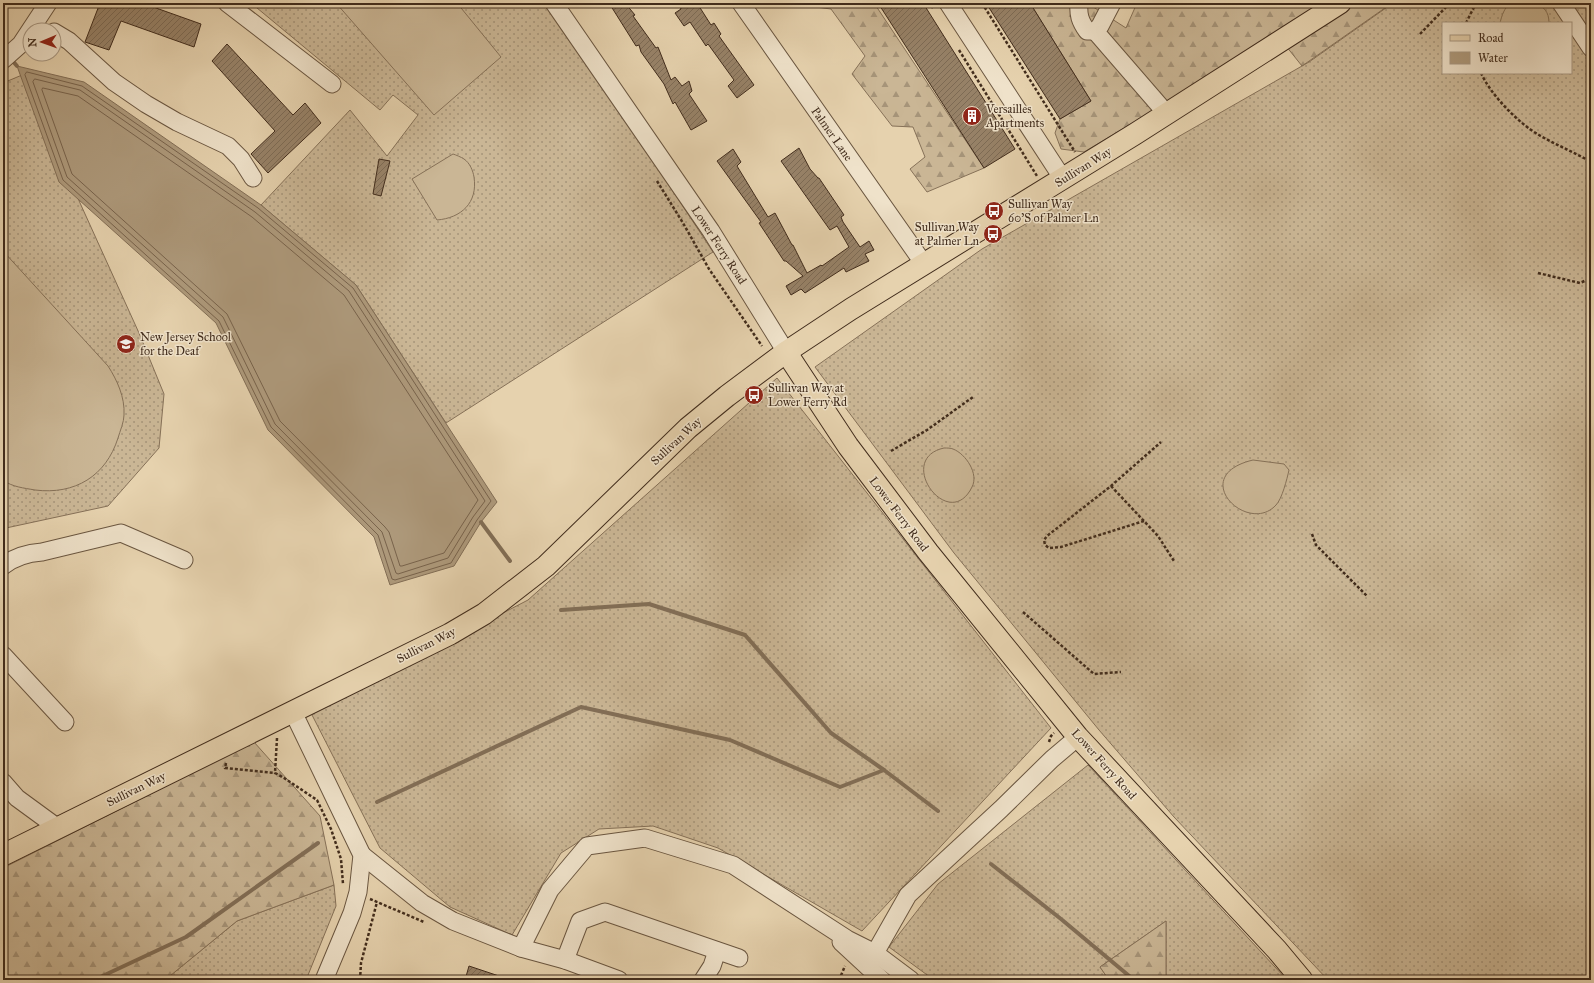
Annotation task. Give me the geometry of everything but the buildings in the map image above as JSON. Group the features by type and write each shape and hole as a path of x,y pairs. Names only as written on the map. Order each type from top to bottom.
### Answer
{"main road":[{"name":"Sullivan Way","path":"3,855 450,634 484,614 546,566 688,428 786,352 924,264 1063,179 1340,3"},
{"name":"Lower Ferry Road","path":"786,352 848,446 928,552 1078,737 1277,950 1302,980"}],"street":[{"path":"227,3 332,84"},
{"name":"Lower Ferry Road","path":"554,3 712,231 786,352"},
{"name":"Palmer Lane","path":"741,3 924,264"},
{"path":"1079,3 1079,17 1082,25 1087,31 1095,31 1100,26 1109,9"},
{"path":"1561,3 1591,48"},
{"path":"941,6 1063,179"},
{"path":"40,9 47,22"},
{"path":"3,60 21,44 40,9"},
{"path":"1095,31 1166,113"},
{"path":"62,37 69,41 114,82 146,104 177,122 228,146 241,159 253,178"},
{"path":"3,566 10,560 30,553 42,552 121,533 184,560"},
{"path":"3,655 65,722"},
{"path":"293,712 362,855 422,903 453,921 521,948 565,960 619,980"},
{"path":"874,953 908,895 1001,809 1052,759 1078,737"},
{"path":"3,782 17,798 58,828"},
{"path":"521,948 550,890 587,846 645,838 733,865 847,939 874,953 911,980"},
{"path":"324,980 352,913 358,892 362,855"},
{"path":"565,960 580,921 605,912 739,958"},
{"path":"818,920 882,980"},
{"path":"703,980 712,966 717,950"}],"path":[{"path":"930,3 941,6"},
{"path":"982,3 1076,154"},
{"path":"1420,34 1450,3"},
{"path":"1466,22 1476,3"},
{"path":"958,48 1038,175 1032,179"},
{"path":"1482,74 1495,94 1520,122 1538,135 1591,162"},
{"path":"654,177 683,223 709,269 762,346"},
{"path":"1538,273 1580,283 1591,278"},
{"path":"891,451 927,430 973,397"},
{"path":"1144,521 1061,547 1049,548 1045,545 1044,540 1047,536 1111,486 1161,442"},
{"path":"1111,486 1158,536 1174,561"},
{"path":"1312,534 1316,545 1367,596"},
{"path":"1023,612 1094,674 1121,672"},
{"path":"231,742 225,768 275,774"},
{"path":"360,980 361,963 377,902"},
{"path":"733,980 746,980"}],"green space":[{"path":"251,3 549,3 713,252 446,423 356,285 261,205 350,110 387,156 418,115 393,95 380,110"},
{"path":"336,3 457,3 501,57 434,115"},
{"path":"801,3 874,3 984,168 927,192 910,169 925,157 913,127 892,126 852,74 865,56 831,9 800,5"},
{"path":"1030,3 1087,3 1126,28 1137,3 1392,3 1302,66 1278,36 1084,152 1061,149 1055,133 1060,119 1091,101"},
{"path":"1393,3 1591,3 1591,980 1328,980 1174,817 1099,730 954,553 815,367 982,249 1309,62"},
{"path":"1511,3 1536,4 1545,10 1549,22 1500,22 1505,9"},
{"path":"22,75 139,333 164,394 159,448 108,506 6,528 3,525 3,83"},
{"path":"453,154 464,159 471,167 475,186 470,202 466,208 446,219 437,220 412,179"},
{"path":"3,251 108,366 122,395 124,415 113,451 106,463 97,472 76,486 50,491 35,490 14,486 3,480"},
{"path":"777,378 1051,728 862,931 718,848 653,826 599,829 561,853 512,935 450,907 380,848 311,713 528,600"},
{"path":"944,448 952,449 962,455 970,465 974,476 972,487 962,499 951,502 940,498 931,489 925,478 924,465 930,455"},
{"path":"1253,460 1284,464 1289,470 1284,489 1278,502 1264,513 1251,513 1239,509 1229,500 1223,489 1224,478 1234,468"},
{"path":"254,742 320,816 334,885 237,921 165,980 3,980 3,868"},
{"path":"1088,765 1287,980 1166,980 1166,921 1100,967 1109,980 934,980 889,947 938,884"},
{"path":"334,885 336,906 306,980 165,980 237,921"},
{"path":"1166,921 1166,980 1109,980 1100,967"}],"water":[{"path":"17,66 84,82 261,205 356,285 497,502 481,522 454,566 390,585 374,537 268,430 216,323 59,182"}],"waterway":[{"path":"11,59 17,66"},
{"path":"481,522 510,561"},
{"path":"561,610 649,604 745,635 831,733 884,770 938,811"},
{"path":"377,802 581,707 730,740 840,787 884,770"},
{"path":"94,980 186,937 318,843"},
{"path":"991,864 1061,919 1134,980"}],"place":[{"name":"Versailles Apartments","path":"972,116"},
{"name":"Sullivan Way 60'S of Palmer Ln","path":"994,211"},
{"name":"Sullivan Way at Palmer Ln","path":"993,234"},
{"name":"New Jersey School for the Deaf","path":"126,344"},
{"name":"Sullivan Way at Lower Ferry Rd","path":"754,395"}]}
